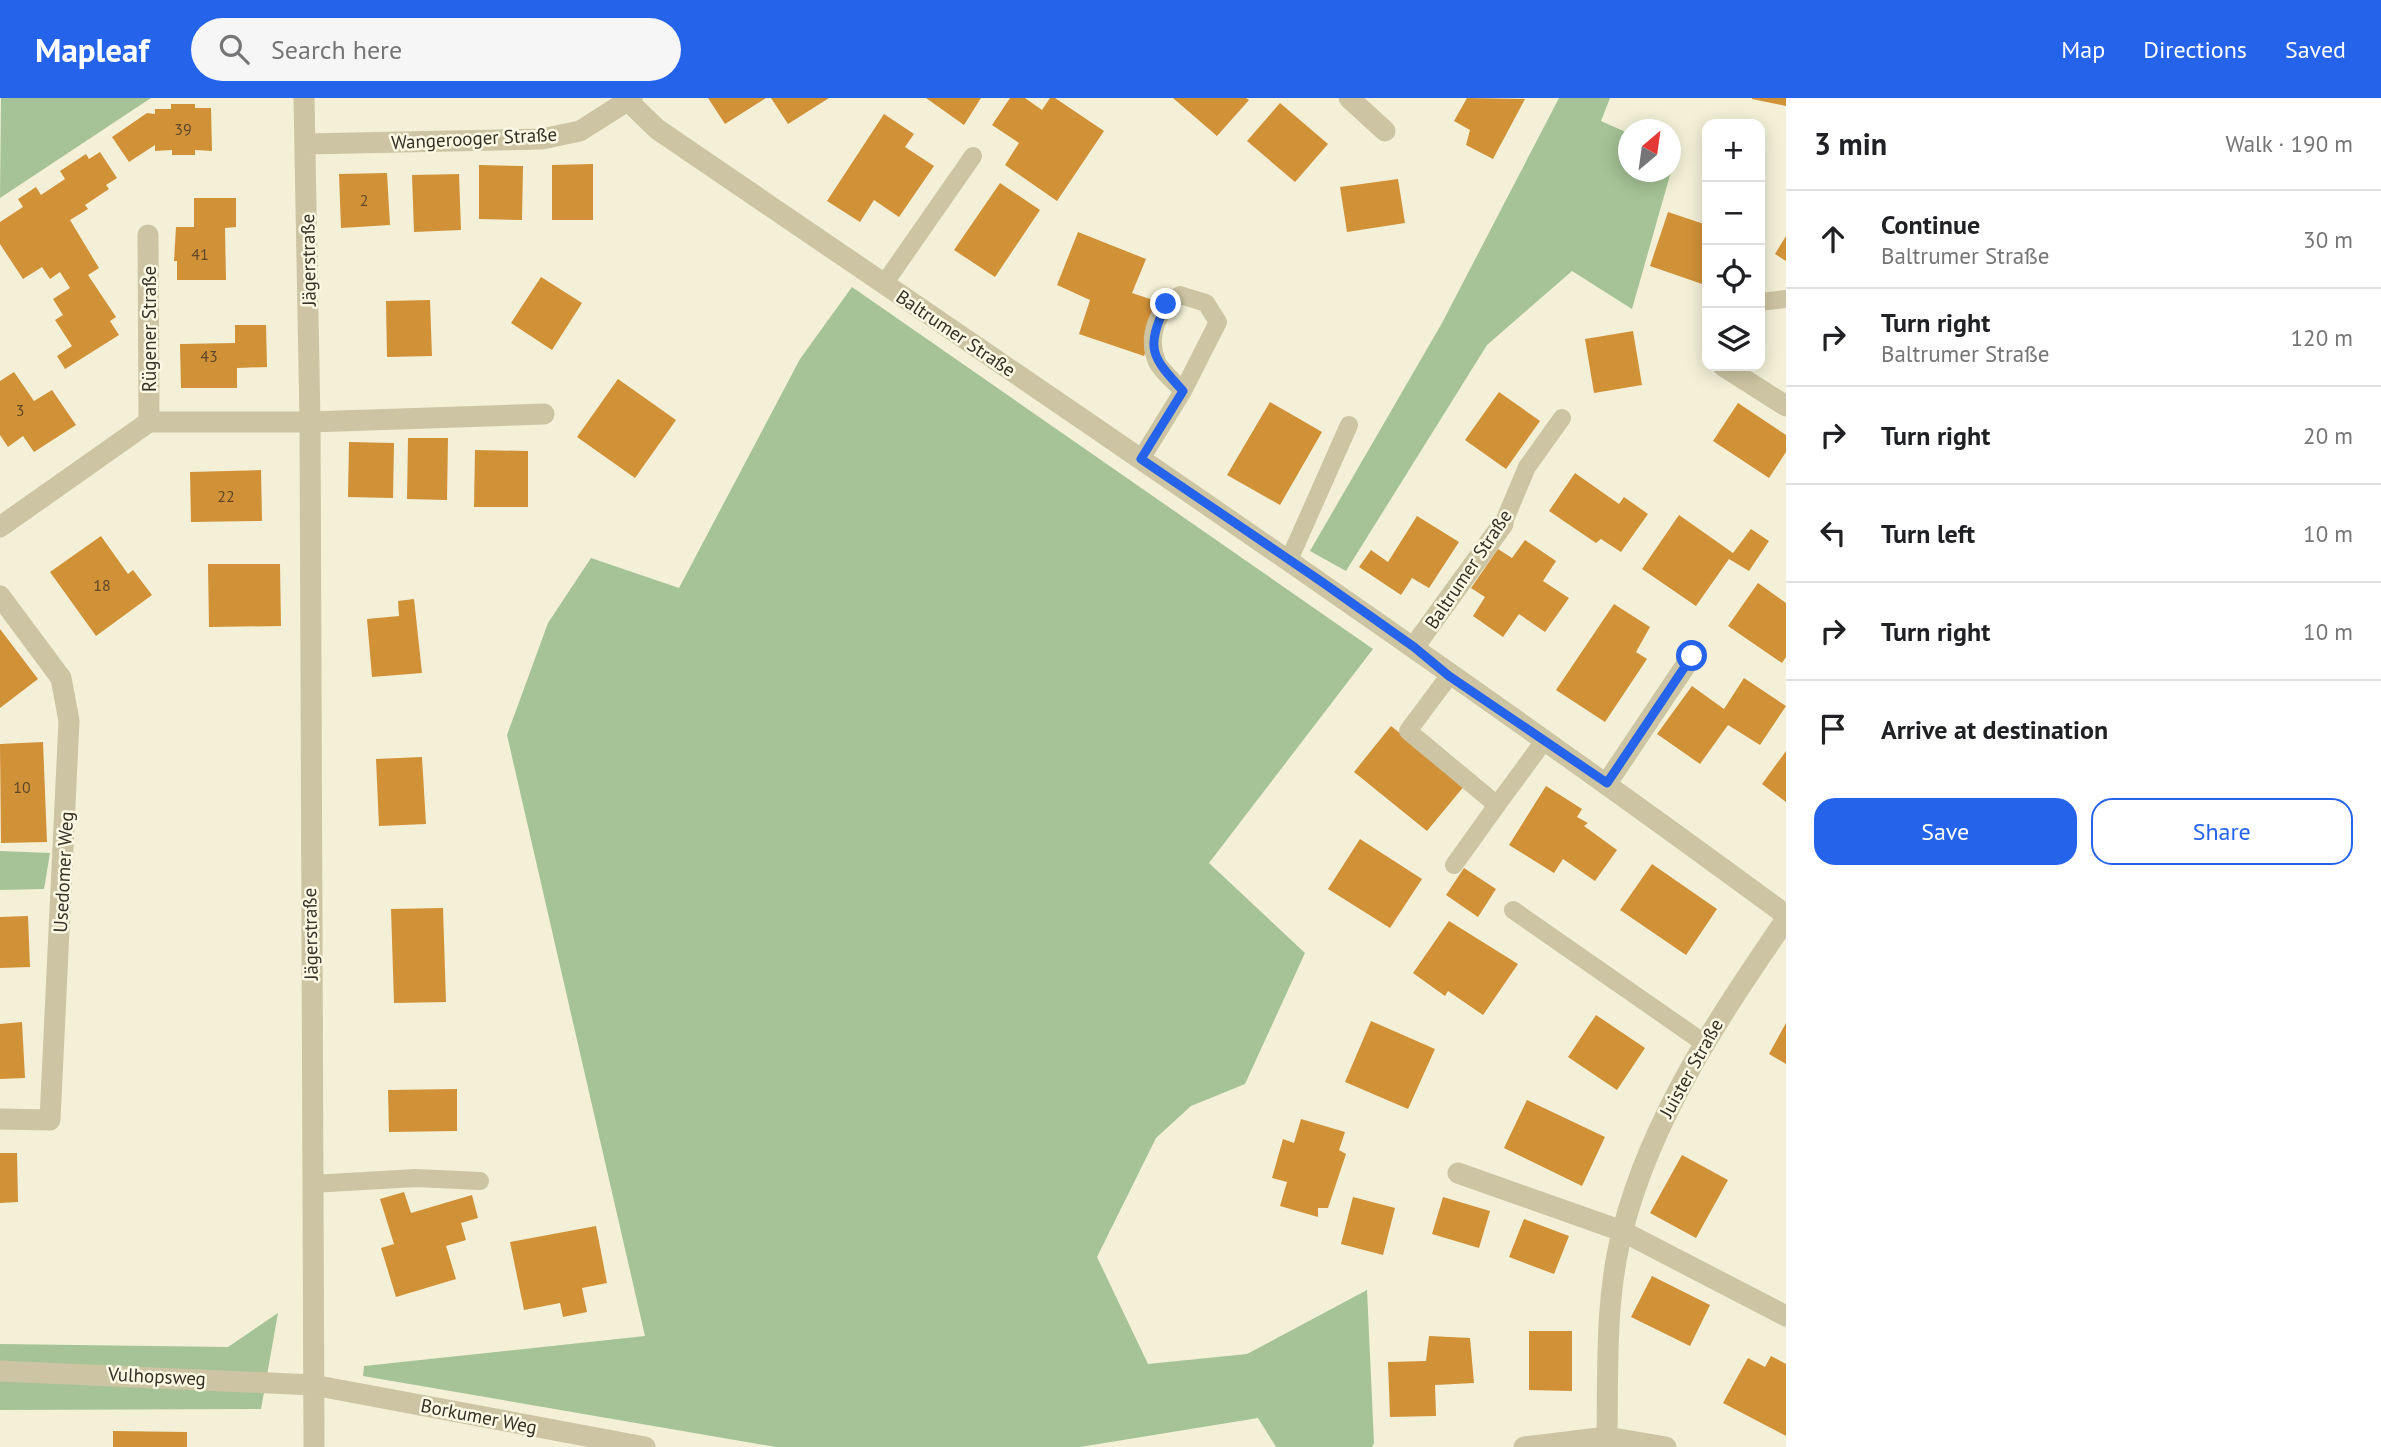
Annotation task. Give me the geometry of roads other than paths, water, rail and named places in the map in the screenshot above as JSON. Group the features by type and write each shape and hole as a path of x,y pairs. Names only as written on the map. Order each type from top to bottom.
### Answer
{"street":[{"name":"Jägerstraße","path":"304,98 310,422 314,1447"},
{"path":"1349,98 1385,131"},
{"name":"Wangerooger Straße","path":"306,144 542,139 580,131 630,99"},
{"name":"Baltrumer Straße","path":"630,99 657,129 1414,647 1449,676 1607,783 1786,917"},
{"name":"Rügener Straße","path":"149,235 149,422"},
{"path":"1731,371 1786,406"},
{"path":"0,527 149,422 310,422 544,414"},
{"name":"Baltrumer Straße","path":"1414,647 1503,524"},
{"name":"Usedomer Weg","path":"0,596 61,678 69,721 50,1120 0,1119"},
{"path":"1607,783 1692,656"},
{"name":"Juister Straße","path":"1607,1437 1609,1322 1622,1231 1652,1138 1704,1043 1786,917"},
{"path":"1458,1173 1622,1231 1786,1316"},
{"name":"Vulhopsweg","path":"0,1371 313,1385"},
{"name":"Borkumer Weg","path":"313,1385 645,1447"},
{"path":"1533,1447 1607,1437 1667,1447"}],"lane":[{"path":"884,284 973,156"},
{"path":"1141,459 1183,391 1218,322 1206,303 1180,295 1166,304 1152,335 1157,361 1183,391"},
{"path":"1765,301 1786,299"},
{"name":"Baltrumer Straße","path":"1503,524 1527,467 1562,418"},
{"path":"1289,560 1349,425"},
{"path":"1449,676 1408,731 1497,805"},
{"path":"1454,865 1544,741"},
{"path":"1513,910 1704,1043"},
{"path":"312,1184 416,1178 480,1181"}]}
